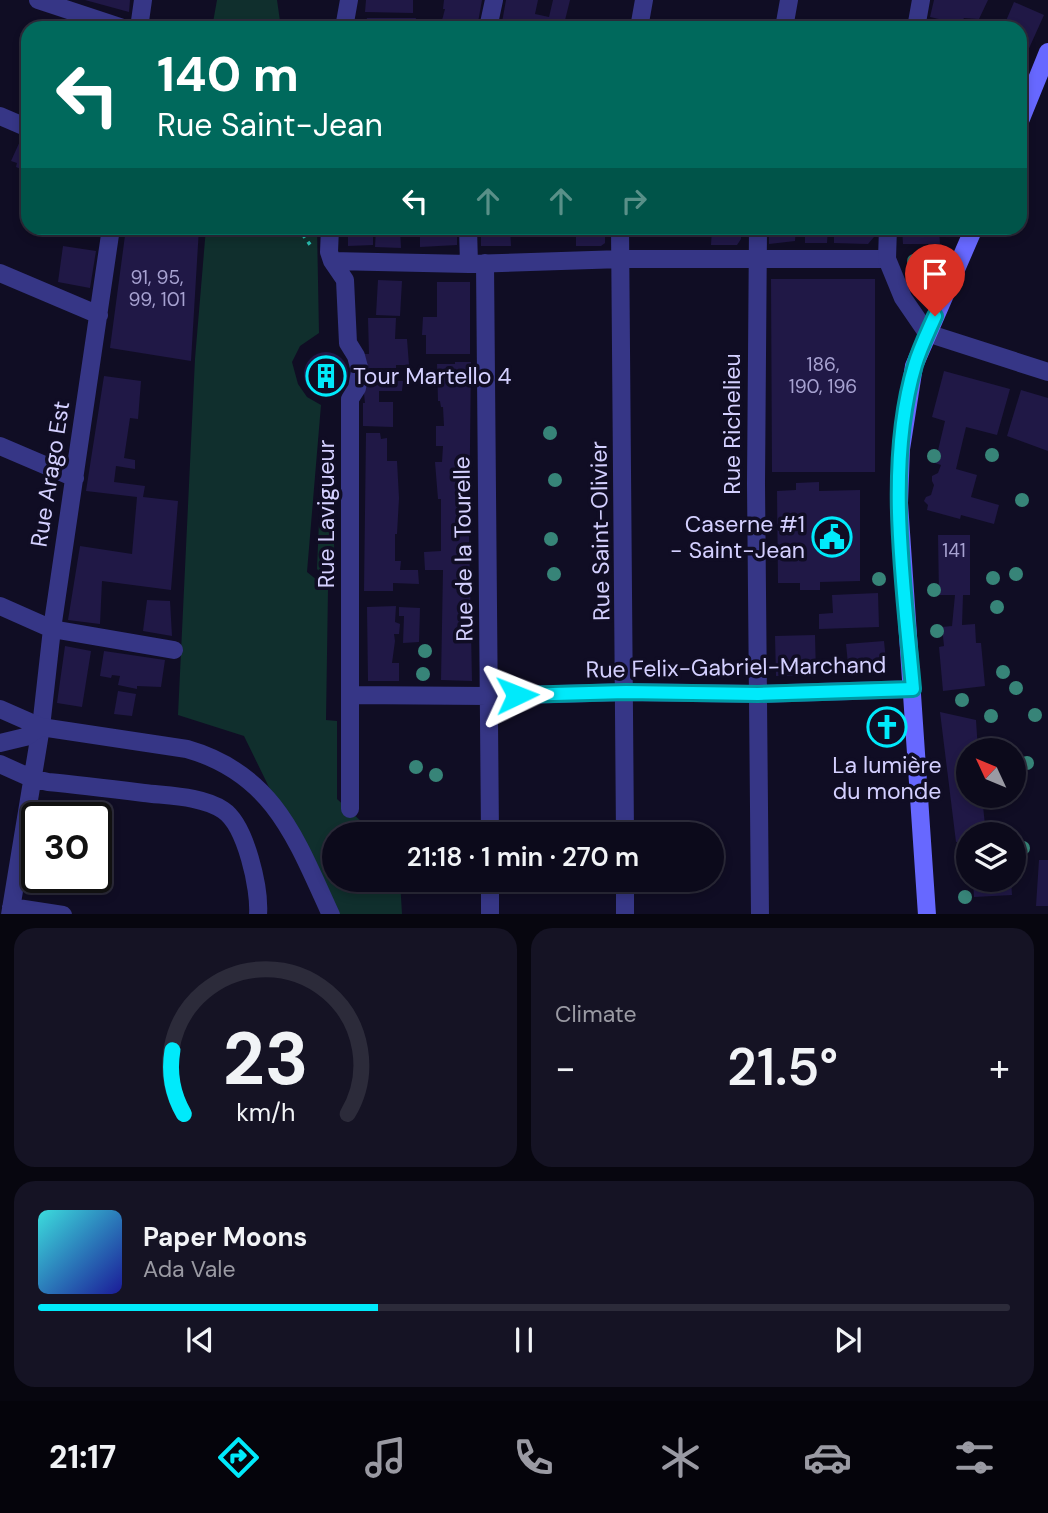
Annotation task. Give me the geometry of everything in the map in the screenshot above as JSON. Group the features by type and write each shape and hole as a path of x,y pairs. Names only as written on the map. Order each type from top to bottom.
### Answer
{"main road":[{"path":"1027,104 1048,52"},
{"path":"928,914 899,503 901,449 914,366 971,235"}],"street":[{"path":"38,0 102,21"},
{"path":"140,21 143,0"},
{"path":"345,21 349,0"},
{"path":"490,21 494,0"},
{"path":"640,21 643,0"},
{"path":"785,21 789,0"},
{"path":"916,21 921,0"},
{"path":"0,116 21,125"},
{"name":"Rue Arago Est","path":"11,911 41,727 52,629 110,235"},
{"name":"Rue Lavigueur","path":"330,235 329,252 332,261 345,280 348,343 356,356 360,372 358,388 350,399 351,809"},
{"name":"Rue de la Tourelle","path":"470,235 477,264 490,822"},
{"name":"Rue Saint-Olivier","path":"620,235 625,822"},
{"name":"Rue Richelieu","path":"758,235 760,914"},
{"path":"888,235 887,259 903,298 927,333 1048,372"},
{"path":"332,261 477,264 622,259 887,259"},
{"path":"0,272 99,315"},
{"path":"0,446 75,478"},
{"path":"0,606 52,629 174,650"},
{"name":"Rue Felix-Gabriel-Marchand","path":"350,695 489,696 626,692 758,694 913,689"},
{"path":"0,709 41,727 187,749 206,754 237,770 268,798 286,825 303,854 331,914"},
{"path":"0,743 25,737 41,727"},
{"path":"0,764 31,778 48,782 182,797 213,804 226,812 237,826 259,897 258,914"},
{"path":"490,892 490,914"},
{"path":"625,892 625,914"},
{"path":"11,911 50,914"}],"green space":[{"path":"217,0 277,0 280,21 213,21"},
{"path":"205,235 317,235 319,333 300,346 292,362 298,384 307,397 321,405 307,572 328,589 326,720 337,721 337,799 362,822 322,822 322,892 401,892 402,914 331,914 244,736 178,715 195,359"},
{"path":"325,514 333,519 335,569 326,577 317,569 319,521"}],"building":[{"path":"85,0 130,0 129,12"},
{"path":"366,0 413,0 413,13 365,12"},
{"path":"444,0 482,0 478,21 442,21"},
{"path":"506,0 538,0 535,14 549,17 553,0 570,0 565,21 502,21"},
{"path":"934,0 988,0 979,19 947,21 930,17"},
{"path":"1014,2 1044,15 1027,53 1027,21 1006,21"},
{"path":"367,18 416,18 415,21 366,21"},
{"path":"21,139 21,169 16,167 17,163 11,161"},
{"path":"125,235 199,235 191,361 110,348"},
{"path":"348,235 373,235 373,245 348,246"},
{"path":"376,235 400,235 401,248 375,247"},
{"path":"420,235 457,235 457,245 420,247"},
{"path":"481,235 510,235 511,246 481,246"},
{"path":"576,235 605,235 605,243 601,246 576,246"},
{"path":"712,235 741,235 737,245 711,245"},
{"path":"769,235 795,235 795,241 769,244"},
{"path":"805,235 828,235 827,243 805,243"},
{"path":"834,235 874,235 868,244 834,243"},
{"path":"902,235 939,235 940,244 903,244"},
{"path":"63,246 96,251 90,288 58,282"},
{"path":"771,279 875,279 875,472 772,472"},
{"path":"378,280 402,281 400,316 376,315"},
{"path":"437,282 470,282 470,354 426,354 426,335 422,335 423,317 437,317"},
{"path":"368,318 396,318 395,339 407,339 409,365 396,365 396,368 364,368 365,354 369,354"},
{"name":"Tour Martello 4","path":"326,352 342,358 348,374 342,390 326,396 310,390 304,374 310,358"},
{"path":"471,362 469,534 472,681 441,680 443,570 425,570 424,552 441,551 441,499 438,499 435,462 442,462 443,446 436,446 436,426 444,426 443,407 438,401 437,364"},
{"path":"944,371 1010,389 997,435 966,427 956,469 977,475 971,497 999,505 994,524 927,510 928,505 924,501 931,495 934,485 932,476 938,473 941,465 935,463 945,421 932,417"},
{"path":"362,374 385,374 385,381 403,381 402,391 379,391 379,402 393,402 393,427 363,426 365,403"},
{"path":"104,376 141,381 138,419 130,418 124,458 135,460 135,469 116,466 114,482 145,486 143,497 178,501 171,590 102,581 100,624 68,620 80,546 132,554 137,497 86,491"},
{"path":"1021,390 1048,398 1048,451 1007,436"},
{"path":"366,433 380,433 381,439 387,438 387,461 397,461 399,498 395,561 401,561 400,570 418,570 419,584 393,583 393,591 364,591"},
{"path":"819,482 819,491 860,490 860,581 820,582 820,590 800,590 800,583 778,583 777,491 796,490 796,483"},
{"path":"938,535 970,535 970,595 963,595 962,625 975,624 976,643 981,643 985,686 943,691 939,647 944,646 942,627 952,626 955,595 939,595"},
{"path":"878,593 879,627 819,629 819,614 833,613 832,595"},
{"path":"147,600 170,601 172,636 143,631"},
{"path":"396,606 395,622 400,624 399,634 394,634 392,663 399,663 399,681 368,681 367,607"},
{"path":"399,607 420,608 419,642 403,643 404,616 399,616"},
{"path":"815,635 816,675 776,676 775,636"},
{"path":"884,641 887,671 849,674 846,644"},
{"path":"65,646 91,651 82,707 57,703"},
{"path":"104,651 165,660 161,687 137,686 137,689 118,685 120,676 100,676"},
{"path":"118,691 136,694 132,716 114,714"},
{"path":"940,712 976,720 977,738 956,738 956,808 983,808 985,822 956,822 956,842"},
{"path":"1039,860 1048,860 1048,906 1036,906"},
{"path":"974,892 1012,892 1012,895 974,897"}],"place":[{"name":"Tour Martello 4","path":"326,376"},
{"name":"Caserne #1 - Saint-Jean","path":"832,537"},
{"name":"La lumière du monde","path":"887,727"}],"route":[{"path":"517,695 626,692 758,694 913,689 899,503 901,449 914,366 935,316"}]}
